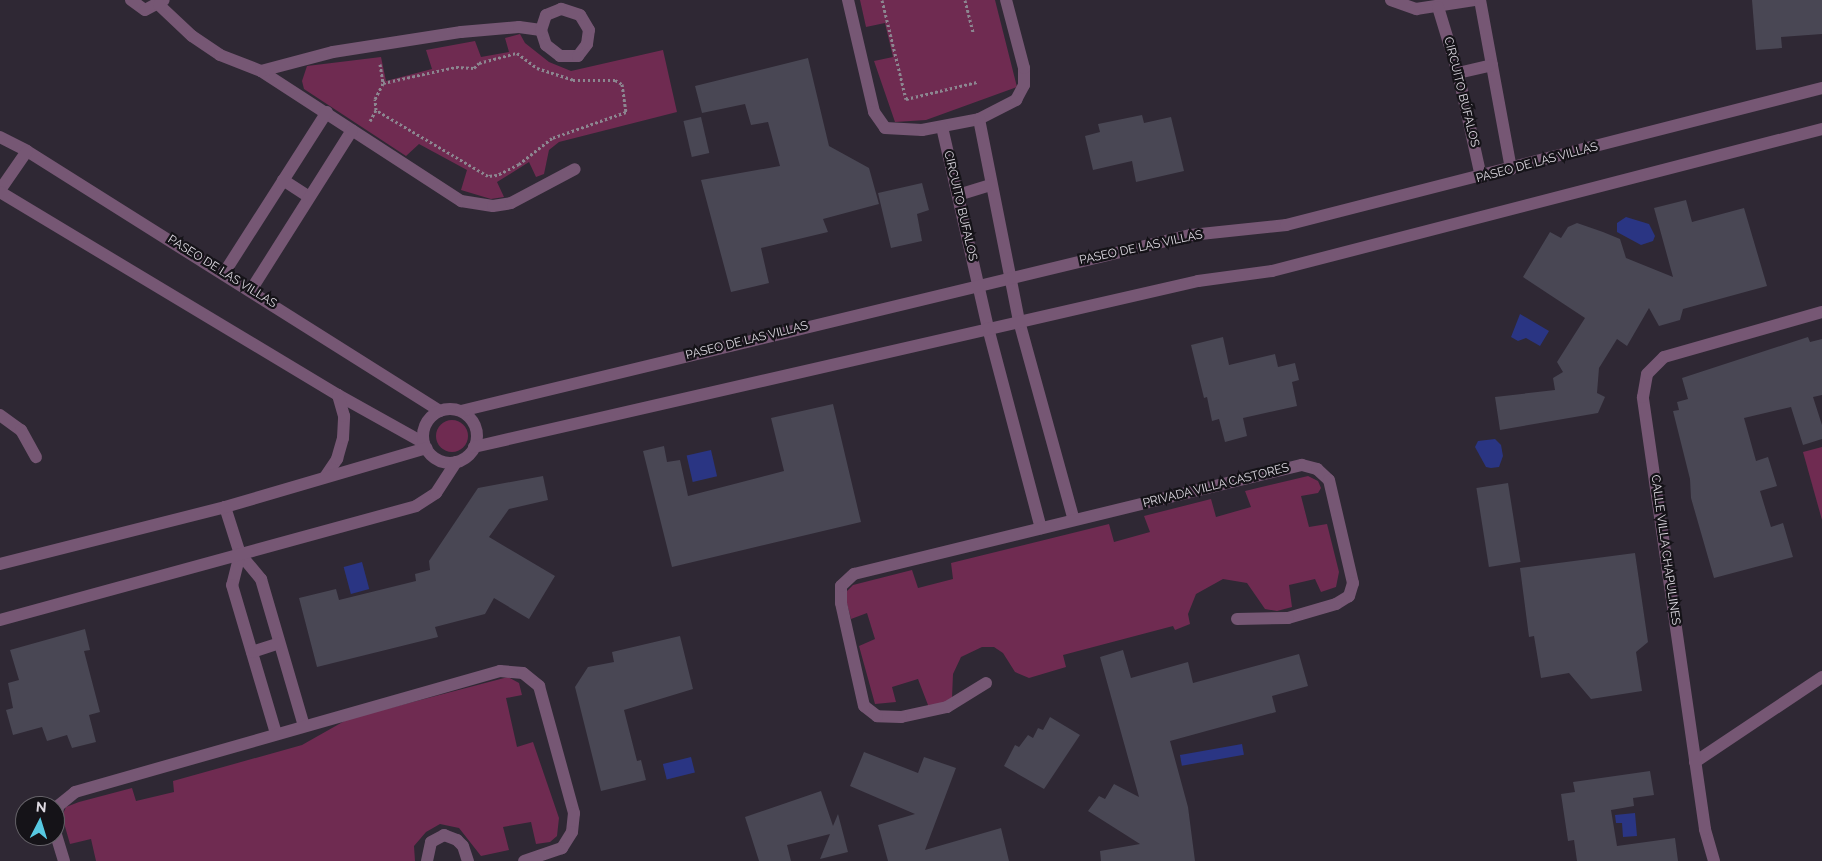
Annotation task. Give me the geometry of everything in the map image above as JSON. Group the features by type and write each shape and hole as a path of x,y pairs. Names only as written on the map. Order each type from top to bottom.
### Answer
{"street":[{"path":"131,0 131,4 145,10 162,3 192,36 220,55 262,71 328,112 352,130 460,201 493,206 511,203 575,169"},
{"path":"848,0 874,112 885,128 922,130 979,119 1016,100 1024,85 1024,68 1006,0"},
{"path":"1391,0 1416,8 1438,7 1474,0"},
{"path":"1480,0 1511,169"},
{"name":"CIRCUITO BÚFALOS","path":"1438,7 1458,73 1481,178"},
{"path":"262,71 333,52 461,32 518,28 541,30"},
{"path":"1458,73 1492,65"},
{"name":"PASEO DE LAS VILLAS","path":"461,411 1190,235 1286,225 1481,178 1822,88"},
{"path":"224,273 328,112"},
{"path":"979,119 1008,278 1018,321 1074,520"},
{"name":"CIRCUITO BUFALOS","path":"942,127 979,285"},
{"path":"474,447 1198,281 1272,271 1822,129"},
{"path":"251,290 352,130"},
{"name":"PASEO DE LAS VILLAS","path":"0,137 27,151 224,273 440,411"},
{"path":"27,151 0,191 338,395 425,445 439,460 456,462"},
{"path":"283,180 310,197"},
{"path":"958,195 991,185"},
{"path":"979,285 988,328 1041,528"},
{"name":"CALLE VILLA CHAPULINES","path":"1714,861 1705,829 1643,397 1647,374 1664,357 1822,312"},
{"path":"325,477 337,459 343,438 344,416 338,395"},
{"path":"0,620 416,506 436,493 456,462 470,454 474,447 475,426 461,411 440,411 425,427 425,445"},
{"path":"0,415 21,430 36,457"},
{"path":"0,564 225,507 425,445"},
{"name":"PRIVADA VILLA CASTORES","path":"986,683 947,708 901,717 877,716 864,706 841,603 842,586 854,574 1302,465 1317,469 1330,480 1353,583 1349,596 1336,604 1288,618 1237,619"},
{"path":"225,507 240,554 261,579 304,726"},
{"path":"240,554 232,585 276,734"},
{"path":"252,652 279,643"},
{"path":"64,861 55,831 58,806 75,792 500,671 523,673 539,686 574,813 572,832 562,848 524,861"},
{"path":"1695,762 1822,677"},
{"path":"428,861 431,842 444,836 457,840 463,846 468,861"}],"path":[{"path":"882,0 906,99 977,82"},
{"path":"965,0 972,32"},
{"path":"376,110 488,176 519,164 552,138 626,112 622,84 615,80 573,80 537,68 517,53 480,63 474,68 456,67 383,83"},
{"path":"369,124 376,110 374,99 383,83 380,64"}],"shaded area":[{"path":"860,0 995,0 1017,87 926,120 895,122 874,61 893,57 885,23 866,27"},
{"path":"520,34 525,43 549,62 571,71 663,50 677,112 559,142 549,150 544,174 536,177 529,162 497,182 504,197 491,199 461,190 467,170 419,144 406,156 304,89 302,81 307,66 381,57 386,81 432,69 426,50 475,41 481,57 509,52 505,38"},
{"path":"1626,217 1649,224 1655,236 1653,241 1641,245 1617,232 1617,223"},
{"path":"1520,314 1549,331 1540,346 1526,338 1518,341 1511,337"},
{"path":"452,420 458,421 463,425 467,430 467,442 463,447 458,451 452,452 446,451 441,447 437,442 436,436 437,430 441,425 446,421"},
{"path":"1495,439 1501,445 1503,456 1499,467 1486,467 1475,447 1478,441"},
{"path":"1822,447 1822,520 1803,452"},
{"path":"711,450 717,476 693,482 687,456"},
{"path":"1308,476 1318,481 1321,488 1318,493 1301,496 1309,527 1327,524 1339,572 1336,587 1321,592 1315,579 1289,585 1292,607 1277,611 1265,609 1247,583 1223,579 1196,594 1188,614 1190,624 1175,630 1173,626 1063,655 1066,667 1029,678 1015,672 1003,653 994,647 982,647 961,657 953,674 952,698 945,704 928,705 918,679 892,687 896,702 875,704 859,646 875,639 867,613 851,619 846,600 847,591 853,585 912,570 918,588 953,579 951,563 1109,524 1114,542 1150,532 1144,516 1211,499 1216,517 1251,507 1245,491"},
{"path":"362,562 369,589 351,594 344,567"},
{"path":"508,677 519,683 522,695 506,698 517,747 533,742 559,818 557,836 550,842 536,844 531,822 503,827 509,850 481,856 459,828 440,824 426,832 414,846 415,861 96,861 91,839 70,844 65,826 66,807 132,788 136,801 174,792 173,781 302,745 348,719"},
{"path":"1242,744 1244,755 1182,766 1180,755"},
{"path":"691,757 695,773 667,780 663,764"},
{"path":"1635,813 1637,836 1623,837 1622,823 1616,823 1615,815"}],"building":[{"path":"1752,0 1822,0 1822,34 1781,37 1782,48 1756,50"},
{"path":"808,58 829,146 869,168 879,204 823,219 828,232 761,248 769,283 731,292 701,180 780,166 768,122 751,125 745,104 702,113 695,86"},
{"path":"1142,115 1144,123 1171,117 1184,171 1136,182 1132,161 1093,170 1085,136 1100,132 1098,124"},
{"path":"701,117 709,153 692,157 683,121"},
{"path":"922,183 929,210 917,214 922,241 891,248 878,193"},
{"path":"1686,200 1692,222 1744,208 1767,286 1683,309 1680,320 1659,326 1649,308 1627,346 1617,339 1599,368 1597,393 1605,397 1598,413 1500,430 1495,397 1555,390 1553,378 1563,372 1557,362 1585,318 1523,277 1550,232 1561,238 1568,227 1577,223 1603,232 1620,239 1626,258 1673,277 1654,208"},
{"path":"1223,337 1229,365 1275,354 1278,367 1295,363 1299,380 1292,382 1297,406 1243,418 1247,436 1225,442 1219,419 1212,421 1207,397 1204,398 1191,345"},
{"path":"1808,337 1810,342 1822,339 1822,395 1813,397 1822,425 1822,439 1803,445 1791,407 1744,418 1756,461 1768,457 1777,486 1760,491 1771,527 1783,523 1793,557 1714,578 1691,498 1690,479 1673,411 1679,410 1677,402 1688,399 1682,378"},
{"path":"833,404 861,522 672,567 643,451 664,446 667,462 680,460 688,496 784,471 771,418"},
{"path":"543,476 548,500 509,509 489,537 555,576 529,619 494,598 485,614 435,627 438,637 317,667 299,598 336,589 339,600 416,581 415,574 430,570 429,561 478,488"},
{"path":"1508,483 1521,562 1489,567 1476,488"},
{"path":"1635,553 1648,642 1636,652 1642,691 1591,699 1569,673 1541,678 1534,636 1529,637 1520,568"},
{"path":"85,629 90,650 84,651 100,712 89,715 96,742 72,748 67,735 47,741 42,727 13,735 6,710 13,708 8,683 19,680 10,650"},
{"path":"680,636 693,689 624,710 637,761 641,760 646,780 601,791 575,687 588,667 614,662 612,652"},
{"path":"1123,650 1131,678 1188,662 1193,683 1299,654 1308,686 1272,696 1276,712 1170,741 1188,807 1195,861 1101,861 1100,851 1140,844 1088,811 1099,796 1105,799 1114,784 1139,797 1100,657"},
{"path":"1050,717 1080,735 1044,789 1004,766 1015,745 1019,747 1028,735 1033,738 1038,728 1043,730"},
{"path":"864,752 918,773 924,757 956,768 925,850 1001,828 1009,861 888,861 878,825 915,814 850,786"},
{"path":"1650,771 1654,795 1633,798 1634,806 1611,810 1617,846 1675,838 1678,861 1577,861 1574,840 1568,841 1561,794 1575,792 1573,782"},
{"path":"821,791 833,826 838,814 848,852 820,859 830,834 787,845 791,861 759,861 745,817"}]}
